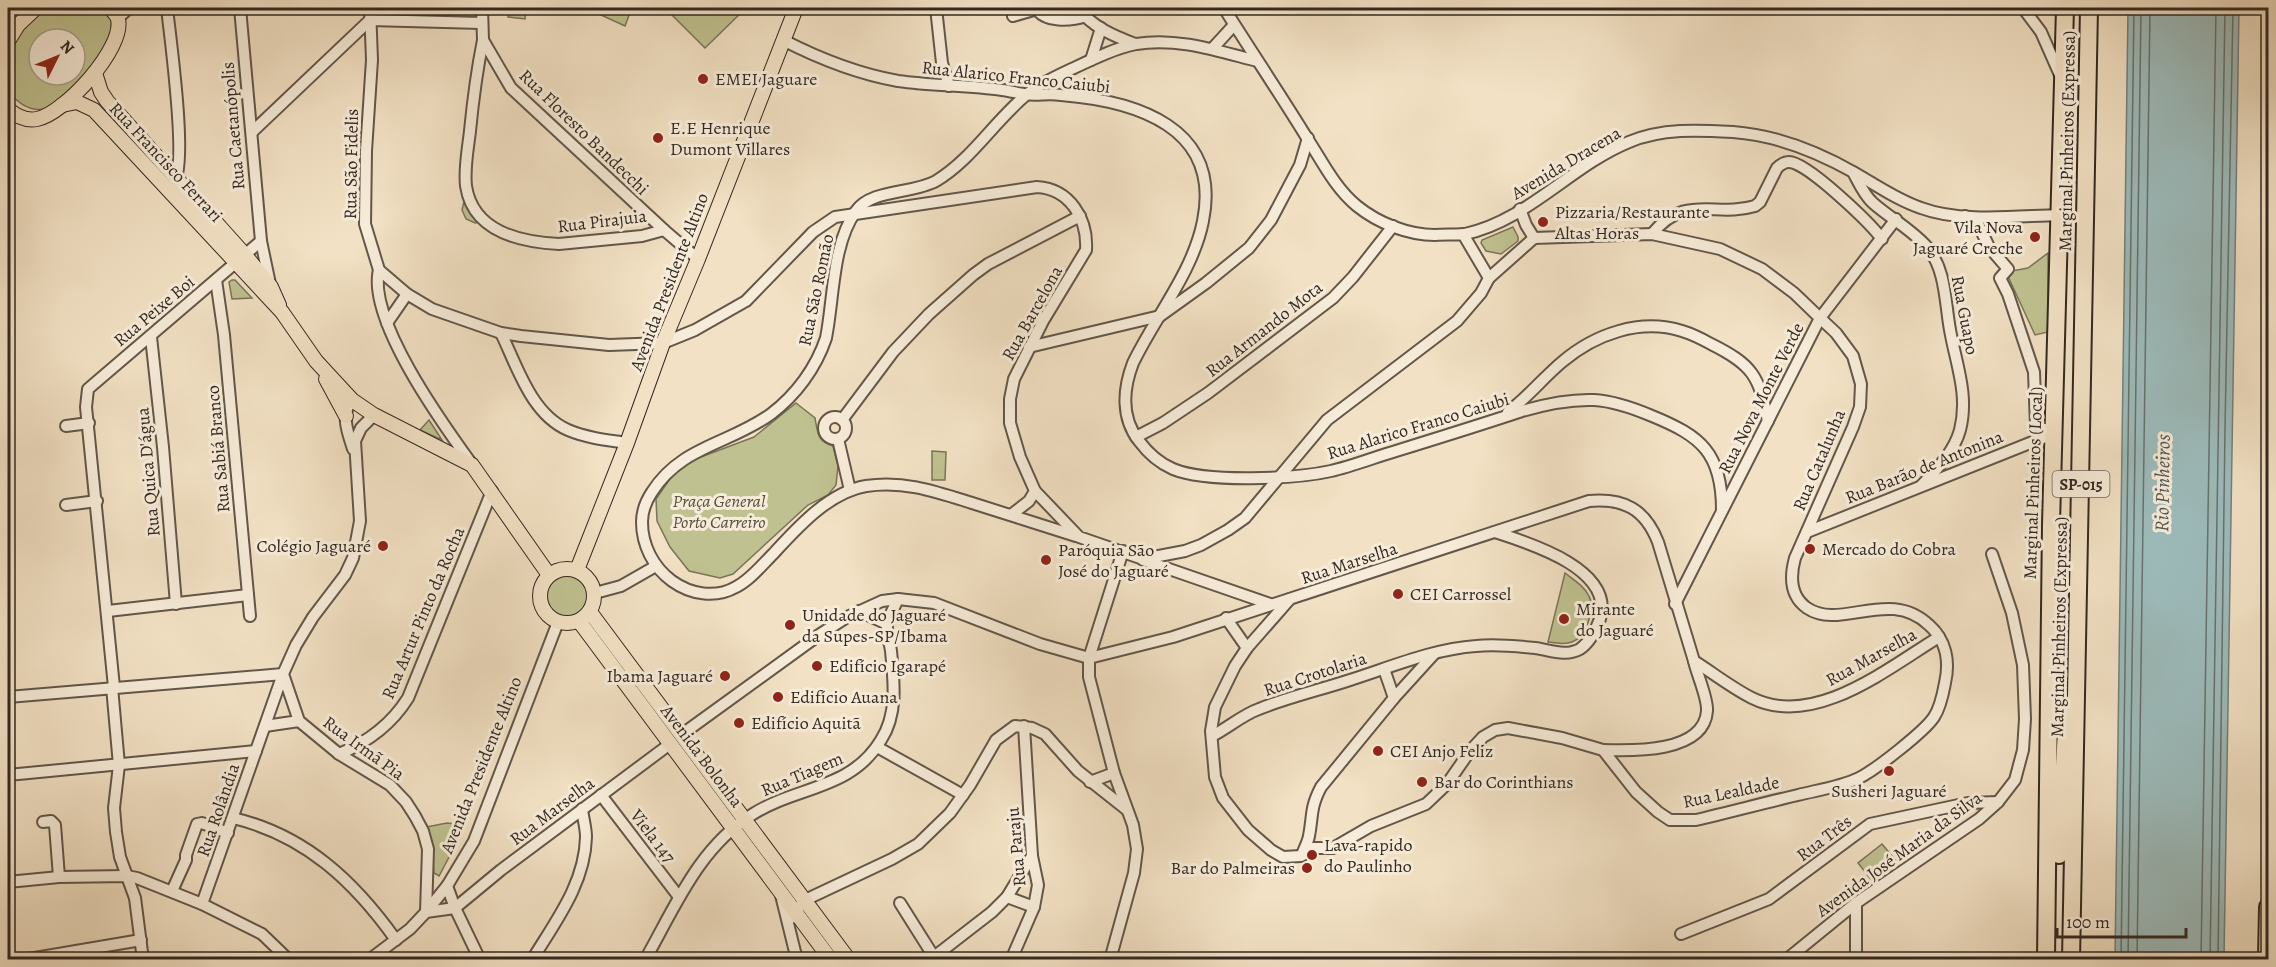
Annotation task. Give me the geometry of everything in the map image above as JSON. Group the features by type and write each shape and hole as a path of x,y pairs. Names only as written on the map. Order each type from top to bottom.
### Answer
{"highway":[{"name":"Marginal Pinheiros (Local)","path":"2046,960 2048,721 2065,8"},
{"name":"Marginal Pinheiros (Expressa)","path":"2071,960 2089,8"},
{"path":"2053,960 2057,931 2064,741 2070,674 2079,620"},
{"path":"2267,960 2268,907"}],"main road":[{"path":"8,41 18,25 36,8"},
{"name":"Avenida Presidente Altino","path":"577,570 627,443 663,342 698,259 796,8"},
{"path":"8,109 19,117 29,120 40,119 62,105 95,73 115,42 118,28 114,13"},
{"name":"Rua Francisco Ferrari","path":"95,73 100,92 107,101 177,179 240,259"},
{"name":"Rua Francisco Ferrari","path":"62,105 77,102 94,110 168,190 240,259"},
{"name":"Rua Caetanópolis","path":"240,259 271,286 282,312"},
{"name":"Rua Caetanópolis","path":"240,259 282,312 316,361 352,400 374,415 472,465"},
{"path":"316,361 346,417"},
{"path":"472,465 549,575"},
{"path":"562,569 577,570 589,579 595,593 594,603 584,616 572,623 558,622 545,612 541,601 542,585 549,575 562,569"},
{"name":"Avenida Bolonha","path":"584,616 739,824 805,900 849,960"},
{"name":"Avenida Bolonha","path":"739,824 781,892 792,916 831,960"}],"street":[{"path":"114,13 129,8"},
{"path":"167,8 180,155 177,179 168,190"},
{"name":"Rua Caetanópolis","path":"240,8 261,241 271,286"},
{"name":"Rua São Fidelis","path":"370,8 372,60 366,151 365,224 379,270 376,282 387,323 426,399 472,465"},
{"name":"Rua Floresto Bandecchi","path":"482,8 483,40 511,88 698,259"},
{"path":"936,8 942,63 949,86"},
{"path":"1012,16 1037,8 1045,17 1068,19 1082,12 1101,28 1135,44"},
{"name":"Avenida Dracena","path":"1224,8 1334,179 1357,207 1393,226 1420,235 1463,234 1484,228 1510,216 1607,153 1630,141 1666,132 1690,130 1736,132 1808,149 1920,208 1937,213 1964,216 2059,215"},
{"path":"2023,8 2041,32 2064,83"},
{"path":"252,132 370,20 482,23"},
{"path":"1212,49 1234,25"},
{"path":"1091,60 1101,28"},
{"name":"Rua Pirajuia","path":"483,40 476,76 466,167 468,194 480,218 514,238 559,244 642,236 664,230"},
{"name":"Rua Alarico Franco Caiubi","path":"783,40 866,73 896,80 1002,90 1026,95 1058,94 1125,106 1161,120 1193,148 1205,189 1203,224 1185,272 1140,348 1127,378 1124,396 1136,437 1161,463 1182,472 1217,478 1282,477 1330,471 1554,402 1592,400 1618,404 1674,425 1693,436 1715,467 1722,490 1722,510"},
{"path":"855,213 871,199 922,187 946,174 1026,95 1091,60 1135,44 1178,43 1257,61"},
{"path":"931,84 942,63"},
{"path":"1029,347 1160,316 1232,264 1257,238 1276,212 1300,165 1308,138"},
{"path":"1652,234 1666,219 1679,213 1755,206 1760,202 1777,168 1790,162 1806,170 1825,185 1862,217 1882,239"},
{"name":"Rua Guapo","path":"1853,172 1872,202 1896,219 1928,248 1939,268 1964,395 1963,417 1956,443 1921,486"},
{"name":"Rua Barcelona","path":"663,342 695,330 746,301 819,227 835,217 1037,187 1056,190 1070,201 1080,216 1086,239 1086,250 1029,347 1014,379 1010,399 1010,423 1020,457 1035,491 1079,537 1271,604"},
{"path":"1143,559 1185,551 1228,530 1253,510 1282,477 1310,438 1342,406 1457,321 1489,278 1534,238 1520,209"},
{"name":"Rua São Romão","path":"656,566 644,538 642,518 649,497 665,474 681,460 764,419 806,379 823,349 840,246 855,213"},
{"path":"842,420 893,352 929,314 973,275 988,264 1080,216"},
{"path":"1964,216 1978,224 1989,247 2008,269 2000,278 2008,294 2034,372 2036,426 2055,433"},
{"name":"Rua Nova Monte Verde","path":"1675,604 1820,318 1896,219"},
{"name":"Rua Armando Mota","path":"1136,437 1163,423 1208,393 1333,298 1353,277 1393,226"},
{"path":"1463,234 1489,278"},
{"name":"Rua Catalunha","path":"1534,238 1652,234 1696,242 1741,257 1762,269 1786,287 1836,333 1853,356 1860,377 1861,396 1853,427 1795,558 1792,576 1794,592 1807,608 1815,612 1833,614 1891,608 1920,617 1939,637"},
{"path":"240,259 261,241"},
{"name":"Rua Peixe Boi","path":"89,423 88,389 240,259"},
{"path":"379,270 407,294 432,309 501,333 609,345 663,342"},
{"name":"Rua Sabiá Branco","path":"216,280 224,335 250,616"},
{"path":"387,323 407,294"},
{"path":"1501,418 1577,351 1608,334 1628,328 1647,326 1671,328 1700,338 1733,355 1747,366 1760,388 1768,421"},
{"path":"501,333 530,392 551,419 568,430 594,438 627,443"},
{"name":"Rua Quica D'água","path":"150,337 163,447 176,604"},
{"path":"1542,382 1544,394 1554,402"},
{"path":"8,697 282,674 313,617 345,575 353,558 360,521 354,452 346,417 347,408 352,400"},
{"path":"354,452 357,434 374,415"},
{"path":"838,439 829,437 824,427 831,418 842,420"},
{"path":"838,439 846,431 842,420"},
{"path":"66,426 89,423 108,611 119,765 114,820 120,857 135,898 143,960"},
{"name":"Rua Barão de Antonina","path":"1807,532 2055,433"},
{"path":"838,439 850,490"},
{"path":"595,593 621,586 656,566 668,578 690,591 713,594 731,590 750,577 802,523 850,490 869,485 908,485 1079,537"},
{"name":"Rua Artur Pinto da Rocha","path":"339,754 360,746 391,723 408,698 492,491"},
{"path":"1011,515 1029,501 1035,491"},
{"name":"Rua Marselha","path":"455,908 501,870 819,635 859,611 882,601 898,599 934,603 1040,644 1089,658 1173,637 1589,501 1608,500 1621,503 1640,513 1653,531 1694,661 1753,698 1767,703 1799,706 1817,704 1841,695 1939,637"},
{"path":"66,505 97,501"},
{"name":"Rua Crotolaria","path":"1212,736 1258,709 1447,650 1481,645 1538,648 1555,652 1574,651 1586,644 1596,628 1602,610 1601,598 1586,577 1562,559 1534,545 1495,532"},
{"path":"1110,960 1134,873 1137,849 1133,825 1114,772 1089,677 1089,658 1123,551"},
{"name":"Avenida José Maria da Silva","path":"1786,960 1856,903 1979,819 2008,791 2019,769 2023,750 2025,700 2019,639 1992,555"},
{"path":"108,611 248,595"},
{"path":"859,611 887,624 898,599"},
{"path":"1290,599 1247,648 1235,666 1215,707 1212,736 1215,777 1228,806 1248,830 1283,857 1301,856 1313,848 1333,848 1371,826 1426,804 1447,784 1470,751 1483,737 1495,730 1520,729 1603,750 1635,750 1672,745 1688,739 1704,723 1707,707 1694,661"},
{"path":"1226,618 1247,648"},
{"name":"Avenida Presidente Altino","path":"369,960 410,929 426,912 447,886 474,841 558,622"},
{"name":"Rua Tiagem","path":"645,960 706,855 739,824 759,810 788,797 844,777 862,764 878,747 888,726 894,701 887,624"},
{"name":"Rua Lealdade","path":"1603,750 1649,805 1670,820 1696,819 1838,785 1861,777 1919,734 1934,717 1942,696 1948,667 1946,649 1939,637"},
{"path":"1301,856 1309,836 1314,800 1321,787 1394,698 1434,654"},
{"path":"1384,669 1394,698"},
{"name":"Rua Irmã Pia","path":"282,674 299,721 339,754 390,786 406,802 415,816 423,831 428,849 426,912"},
{"name":"Rua Rolândia","path":"202,904 282,674"},
{"path":"265,726 299,721"},
{"path":"797,960 792,916 805,900 892,859 918,844 940,824 963,795 996,740 1010,728 1024,726 1045,734 1090,782 1126,809"},
{"name":"Rua Paraju","path":"1011,960 1034,907 1038,885 1032,856 1024,726"},
{"path":"878,747 963,795"},
{"path":"8,775 256,751"},
{"path":"1090,782 1114,772"},
{"name":"Viela 147","path":"602,795 680,897"},
{"name":"Rua Três","path":"1681,934 1769,899 1870,824 1968,803 1998,802"},
{"path":"532,960 575,886 581,869 586,835 582,810"},
{"path":"233,818 254,823 311,851 336,870 396,940"},
{"path":"43,822 51,821 55,825 59,877"},
{"path":"172,891 186,860 197,824 202,823 228,833"},
{"path":"900,903 932,958 992,912 1007,897 1032,856"},
{"path":"8,882 59,877 127,876 172,891 262,934 289,960"},
{"path":"447,886 480,960"},
{"path":"1007,897 1034,907"},
{"path":"1856,903 1856,960"},
{"path":"426,912 455,908"},
{"path":"23,960 141,940"}],"green space":[{"path":"45,8 107,8 110,13 111,25 105,51 87,75 87,27 27,27 27,87 74,87 44,109 29,108 8,92 9,52 22,31"},
{"path":"509,8 526,8 525,19 508,17"},
{"path":"594,8 631,10 625,26 592,11"},
{"path":"665,8 746,8 705,48"},
{"path":"465,197 482,222 475,223 466,219 462,210"},
{"path":"1513,227 1518,241 1501,254 1486,251 1481,243 1482,240"},
{"path":"2048,253 2048,332 2035,335 2006,272 2028,268"},
{"path":"235,280 252,298 232,299 229,282"},
{"name":"Praça General Porto Carreiro","path":"796,403 815,418 821,439 833,446 838,466 836,485 828,495 808,505 733,574 720,578 689,571 670,547 657,521 656,499 672,476 693,460 754,437"},
{"path":"429,420 442,440 420,430"},
{"path":"932,451 946,452 945,480 932,480"},
{"path":"1565,573 1587,592 1591,608 1582,634 1572,642 1560,644 1548,642"},
{"path":"568,575 583,581 589,596 583,611 568,617 553,611 547,596 553,581"},
{"path":"447,823 463,825 439,876 434,873 430,836 426,827"},
{"path":"1882,844 1896,861 1872,881 1858,863"}],"water":[{"name":"Rio Pinheiros","path":"2128,8 2239,8 2224,959 2115,959"}],"place":[{"name":"EMEI Jaguare","path":"703,79"},
{"name":"E.E Henrique Dumont Villares","path":"658,138"},
{"name":"Pizzaria/Restaurante Altas Horas","path":"1543,222"},
{"name":"Vila Nova Jaguaré Creche","path":"2035,237"},
{"name":"Colégio Jaguaré","path":"383,546"},
{"name":"Mercado do Cobra","path":"1810,549"},
{"name":"Paróquia São José do Jaguaré","path":"1046,560"},
{"name":"CEI Carrossel","path":"1398,594"},
{"name":"Mirante do Jaguaré","path":"1564,619"},
{"name":"Unidade do Jaguaré da Supes-SP/Ibama","path":"790,625"},
{"name":"Edifício Igarapé","path":"817,666"},
{"name":"Ibama Jaguaré","path":"725,676"},
{"name":"Edifício Auana","path":"778,697"},
{"name":"Edifício Aquitã","path":"739,723"},
{"name":"CEI Anjo Feliz","path":"1378,751"},
{"name":"Susheri Jaguaré","path":"1889,771"},
{"name":"Bar do Corinthians","path":"1422,782"},
{"name":"Lava-rapido do Paulinho","path":"1312,855"},
{"name":"Bar do Palmeiras","path":"1307,868"}]}
